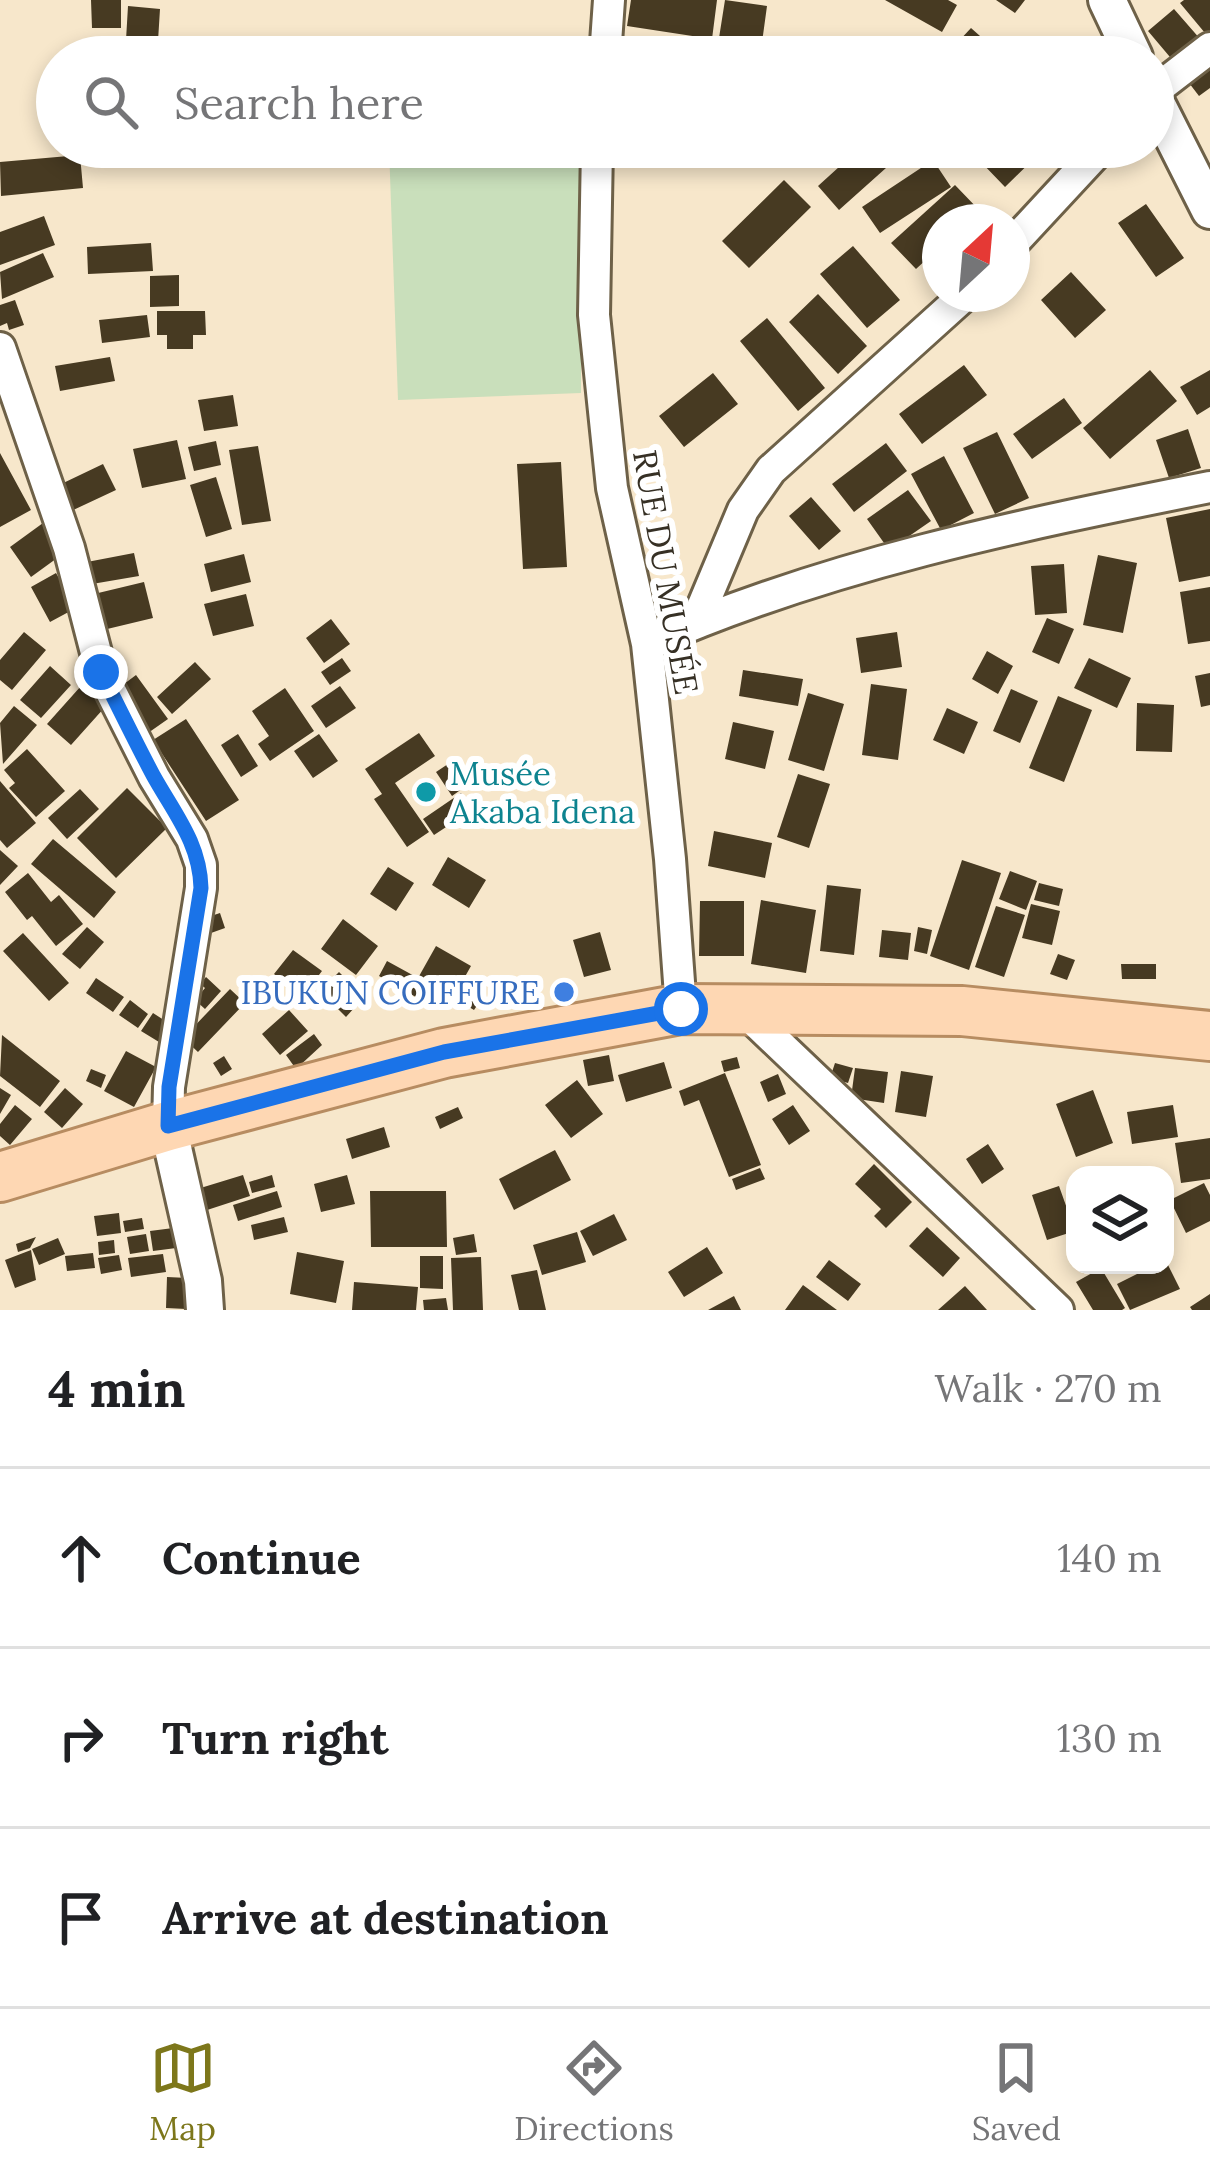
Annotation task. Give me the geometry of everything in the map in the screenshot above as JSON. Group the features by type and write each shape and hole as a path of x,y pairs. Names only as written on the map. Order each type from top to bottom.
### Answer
{"main road":[{"path":"0,1177 444,1052 681,1009 962,1011 1210,1036"}],"street":[{"path":"606,36 609,0"},
{"path":"1107,0 1124,36"},
{"path":"1174,77 1210,47"},
{"path":"1174,137 1210,210"},
{"name":"RUE DU MUSÉE","path":"598,168 594,315 612,488 647,644 681,1009"},
{"path":"1030,225 1083,168"},
{"path":"696,622 743,510 771,470 946,312"},
{"path":"0,348 63,528 101,672 154,777 192,838 201,865 169,1087 168,1126 206,1310"},
{"path":"647,644 696,622 821,581 1001,530 1210,487"},
{"path":"740,1006 1058,1310"}],"green space":[{"path":"390,168 581,168 581,393 398,400"}],"building":[{"path":"91,0 121,0 121,28 92,28"},
{"path":"631,0 717,0 712,36 627,26"},
{"path":"725,0 767,6 763,36 719,36"},
{"path":"885,0 948,0 957,5 942,32"},
{"path":"996,0 1025,0 1015,13"},
{"path":"1210,0 1210,39 1180,3"},
{"path":"128,6 160,9 158,36 126,36"},
{"path":"1174,9 1201,40 1175,63 1174,36 1152,36 1148,31"},
{"path":"1210,61 1210,88 1199,96 1186,79"},
{"path":"36,159 36,168 81,168 83,188 1,196 0,162"},
{"path":"838,168 886,168 839,210 818,186"},
{"path":"921,168 938,168 951,187 880,233 862,207"},
{"path":"987,168 1024,168 1005,187"},
{"path":"784,180 811,207 749,268 722,241"},
{"path":"955,185 973,204 934,204"},
{"path":"1146,204 1184,258 1156,277 1118,223"},
{"path":"922,215 922,264 916,269 891,243"},
{"path":"44,216 55,245 0,265 0,232"},
{"path":"151,243 153,271 88,274 87,247"},
{"path":"853,246 900,300 867,328 820,274"},
{"path":"43,253 54,277 2,299 0,272"},
{"path":"1071,272 1106,310 1075,338 1041,300"},
{"path":"179,275 179,306 150,307 150,276"},
{"path":"818,294 867,346 838,374 789,322"},
{"path":"15,300 24,325 9,330 7,323 0,326 0,305"},
{"path":"157,311 205,311 206,335 193,335 193,349 167,349 167,335 157,335"},
{"path":"147,315 150,337 102,343 99,320"},
{"path":"767,318 825,388 798,411 740,341"},
{"path":"110,357 115,381 60,391 55,366"},
{"path":"964,365 987,395 922,444 899,414"},
{"path":"1150,370 1177,401 1110,459 1083,428"},
{"path":"1210,370 1210,407 1197,415 1180,387"},
{"path":"713,373 738,404 684,447 659,416"},
{"path":"233,395 238,426 204,431 198,400"},
{"path":"1064,398 1082,423 1032,459 1013,434"},
{"path":"1188,429 1201,468 1169,478 1156,440"},
{"path":"997,432 1029,498 995,514 963,448"},
{"path":"177,440 186,479 142,488 133,449"},
{"path":"216,441 221,465 194,471 188,447"},
{"path":"886,443 907,471 854,512 832,484"},
{"path":"258,446 271,521 242,525 229,450"},
{"path":"0,453 31,510 0,527"},
{"path":"944,456 974,513 941,530 911,474"},
{"path":"561,462 567,567 523,569 517,464"},
{"path":"103,464 116,490 69,512 57,486"},
{"path":"216,477 232,529 206,537 190,485"},
{"path":"908,490 931,521 889,550 867,519"},
{"path":"811,497 841,531 819,550 789,516"},
{"path":"1210,509 1210,576 1179,582 1166,518"},
{"path":"43,523 64,553 31,577 10,547"},
{"path":"134,553 139,576 92,584 87,562"},
{"path":"244,554 251,582 211,592 204,564"},
{"path":"1098,555 1137,563 1123,633 1083,625"},
{"path":"1064,564 1067,613 1035,615 1031,566"},
{"path":"56,573 76,608 50,622 31,587"},
{"path":"144,582 153,618 103,630 94,594"},
{"path":"1210,587 1210,641 1188,644 1180,592"},
{"path":"246,594 254,626 213,636 204,604"},
{"path":"1047,618 1074,629 1059,664 1032,652"},
{"path":"331,619 350,644 324,663 306,638"},
{"path":"24,632 46,650 12,690 0,680 0,660"},
{"path":"897,632 902,667 861,673 856,638"},
{"path":"987,651 1013,666 998,694 972,679"},
{"path":"342,658 351,671 330,685 321,672"},
{"path":"1089,658 1131,678 1117,708 1074,688"},
{"path":"195,662 211,679 172,714 157,697"},
{"path":"50,666 71,685 41,718 20,700"},
{"path":"743,670 803,679 798,706 739,696"},
{"path":"1210,673 1210,705 1201,707 1195,676"},
{"path":"136,675 168,719 148,733 116,690"},
{"path":"871,684 907,689 898,760 862,755"},
{"path":"81,686 105,707 71,745 47,724"},
{"path":"340,686 356,708 326,728 311,706"},
{"path":"285,688 314,731 270,761 258,744 269,736 252,711"},
{"path":"1011,689 1038,701 1020,743 993,731"},
{"path":"808,693 844,704 824,771 788,760"},
{"path":"1058,696 1092,710 1064,782 1029,768"},
{"path":"1137,703 1174,705 1172,752 1136,751"},
{"path":"14,706 37,725 3,764 0,723"},
{"path":"947,708 978,722 964,754 933,740"},
{"path":"186,719 239,800 206,821 153,740"},
{"path":"733,722 774,731 765,769 725,759"},
{"path":"419,733 435,756 395,783 429,832 407,847 374,799 382,794 365,769"},
{"path":"238,734 258,766 241,777 221,745"},
{"path":"319,734 338,761 313,778 294,751"},
{"path":"27,749 65,791 36,817 9,788 15,783 4,770"},
{"path":"457,758 473,781 452,796 436,772"},
{"path":"798,774 830,784 809,848 777,837"},
{"path":"0,781 36,823 7,848 0,840"},
{"path":"127,788 167,828 116,878 77,838"},
{"path":"80,789 99,809 67,839 48,818"},
{"path":"461,793 472,810 434,835 423,819"},
{"path":"714,831 772,843 765,878 708,866"},
{"path":"53,839 116,892 94,918 31,864"},
{"path":"0,850 18,866 0,885"},
{"path":"448,857 486,880 469,908 432,885"},
{"path":"962,860 1001,873 969,970 930,956"},
{"path":"388,867 414,883 396,911 370,894"},
{"path":"1010,871 1037,881 1026,910 999,899"},
{"path":"28,873 51,902 59,895 83,924 56,946 5,892"},
{"path":"1039,883 1063,889 1059,906 1034,900"},
{"path":"827,885 861,889 854,955 820,951"},
{"path":"761,900 816,910 806,973 751,964"},
{"path":"700,901 744,901 744,956 699,956"},
{"path":"1031,904 1060,911 1052,945 1022,938"},
{"path":"996,906 1025,915 1004,977 975,967"},
{"path":"220,913 225,928 211,933 205,918"},
{"path":"343,919 378,946 356,975 321,949"},
{"path":"87,927 104,942 80,969 62,954"},
{"path":"918,927 932,930 927,954 914,951"},
{"path":"882,930 911,933 908,960 879,957"},
{"path":"600,932 611,970 584,977 573,940"},
{"path":"23,933 69,983 49,1001 3,951"},
{"path":"436,946 471,966 458,989 449,984 435,1008 379,976 387,961 418,978"},
{"path":"293,950 322,971 303,996 274,974"},
{"path":"1058,954 1075,960 1067,980 1050,974"},
{"path":"1121,964 1156,964 1156,979 1122,979"},
{"path":"339,972 364,997 346,1017 320,991"},
{"path":"206,977 221,991 205,1009 195,1000 205,988 200,984"},
{"path":"96,978 124,997 113,1012 86,993"},
{"path":"466,979 486,992 474,1010 454,998"},
{"path":"230,989 245,1003 198,1052 183,1038"},
{"path":"130,1000 148,1014 138,1028 119,1015"},
{"path":"289,1010 308,1031 280,1055 262,1034"},
{"path":"153,1013 170,1024 159,1042 141,1031"},
{"path":"314,1034 322,1045 296,1069 286,1055"},
{"path":"2,1035 60,1081 40,1107 0,1076"},
{"path":"126,1051 156,1067 134,1107 104,1091"},
{"path":"609,1055 614,1081 588,1086 583,1060"},
{"path":"224,1056 232,1069 221,1076 213,1063"},
{"path":"737,1057 740,1068 724,1072 721,1061"},
{"path":"664,1062 672,1088 626,1102 618,1075"},
{"path":"835,1063 853,1068 848,1083 830,1078"},
{"path":"855,1068 888,1072 884,1103 851,1098"},
{"path":"91,1069 106,1075 101,1088 86,1081"},
{"path":"901,1071 933,1076 926,1117 895,1112"},
{"path":"725,1073 761,1165 729,1177 699,1100 684,1106 679,1091"},
{"path":"778,1074 786,1094 768,1102 760,1082"},
{"path":"577,1080 603,1114 571,1138 545,1105"},
{"path":"0,1088 11,1095 0,1114"},
{"path":"65,1088 83,1104 62,1128 44,1112"},
{"path":"1093,1090 1113,1143 1076,1157 1056,1104"},
{"path":"15,1105 32,1119 10,1145 0,1136 0,1124"},
{"path":"793,1105 810,1131 789,1145 772,1119"},
{"path":"1173,1105 1178,1137 1132,1144 1127,1112"},
{"path":"458,1107 463,1118 440,1129 435,1117"},
{"path":"384,1127 390,1147 352,1159 346,1139"},
{"path":"1210,1138 1210,1179 1181,1183 1175,1143"},
{"path":"988,1144 1004,1169 982,1184 966,1159"},
{"path":"555,1150 571,1180 514,1210 499,1179"},
{"path":"874,1164 912,1202 886,1228 874,1216 881,1209 855,1184"},
{"path":"760,1168 765,1179 736,1190 732,1179"},
{"path":"243,1175 250,1196 201,1212 194,1190"},
{"path":"272,1175 275,1187 252,1193 249,1182"},
{"path":"347,1175 355,1204 321,1212 314,1184"},
{"path":"1204,1183 1210,1195 1210,1221 1186,1233 1174,1198"},
{"path":"1059,1186 1066,1206 1066,1234 1047,1240 1032,1195"},
{"path":"277,1191 282,1207 238,1221 233,1205"},
{"path":"370,1191 446,1191 447,1247 371,1247"},
{"path":"119,1213 121,1233 97,1236 94,1216"},
{"path":"614,1214 627,1240 593,1256 580,1231"},
{"path":"284,1217 288,1232 254,1240 251,1225"},
{"path":"142,1218 144,1229 125,1232 123,1221"},
{"path":"181,1227 184,1247 153,1251 150,1231"},
{"path":"927,1227 960,1258 943,1277 909,1246"},
{"path":"577,1232 586,1262 542,1275 533,1245"},
{"path":"146,1234 149,1251 130,1254 127,1237"},
{"path":"474,1234 477,1252 456,1255 453,1238"},
{"path":"36,1237 30,1248 18,1252 16,1244"},
{"path":"58,1238 65,1254 39,1265 32,1249"},
{"path":"114,1240 115,1253 99,1255 98,1242"},
{"path":"707,1247 723,1273 684,1297 668,1272"},
{"path":"31,1250 36,1280 15,1288 5,1260"},
{"path":"297,1252 344,1261 336,1303 290,1294"},
{"path":"93,1253 95,1268 67,1271 65,1256"},
{"path":"163,1254 166,1272 131,1277 128,1258"},
{"path":"119,1255 122,1270 101,1274 98,1258"},
{"path":"420,1256 443,1256 443,1289 420,1288"},
{"path":"481,1257 483,1310 453,1310 451,1258"},
{"path":"829,1260 861,1284 848,1301 816,1277"},
{"path":"537,1270 546,1310 519,1310 511,1275"},
{"path":"1090,1274 1105,1274 1125,1308 1093,1310 1076,1282"},
{"path":"1137,1274 1172,1274 1180,1289 1130,1310 1117,1284"},
{"path":"167,1277 188,1278 186,1309 166,1308"},
{"path":"354,1282 418,1287 416,1310 352,1310"},
{"path":"803,1285 837,1310 785,1310"},
{"path":"965,1286 987,1310 938,1310"},
{"path":"1210,1294 1210,1310 1192,1310 1190,1307"},
{"path":"734,1296 741,1310 708,1310"},
{"path":"446,1298 448,1310 424,1310 423,1300"}],"place":[{"name":"Musée Akaba Idena","path":"426,792"},
{"name":"IBUKUN COIFFURE","path":"564,992"}],"route":[{"path":"101,672 154,777 192,838 201,865 169,1087 168,1126 444,1052 681,1009"}]}
